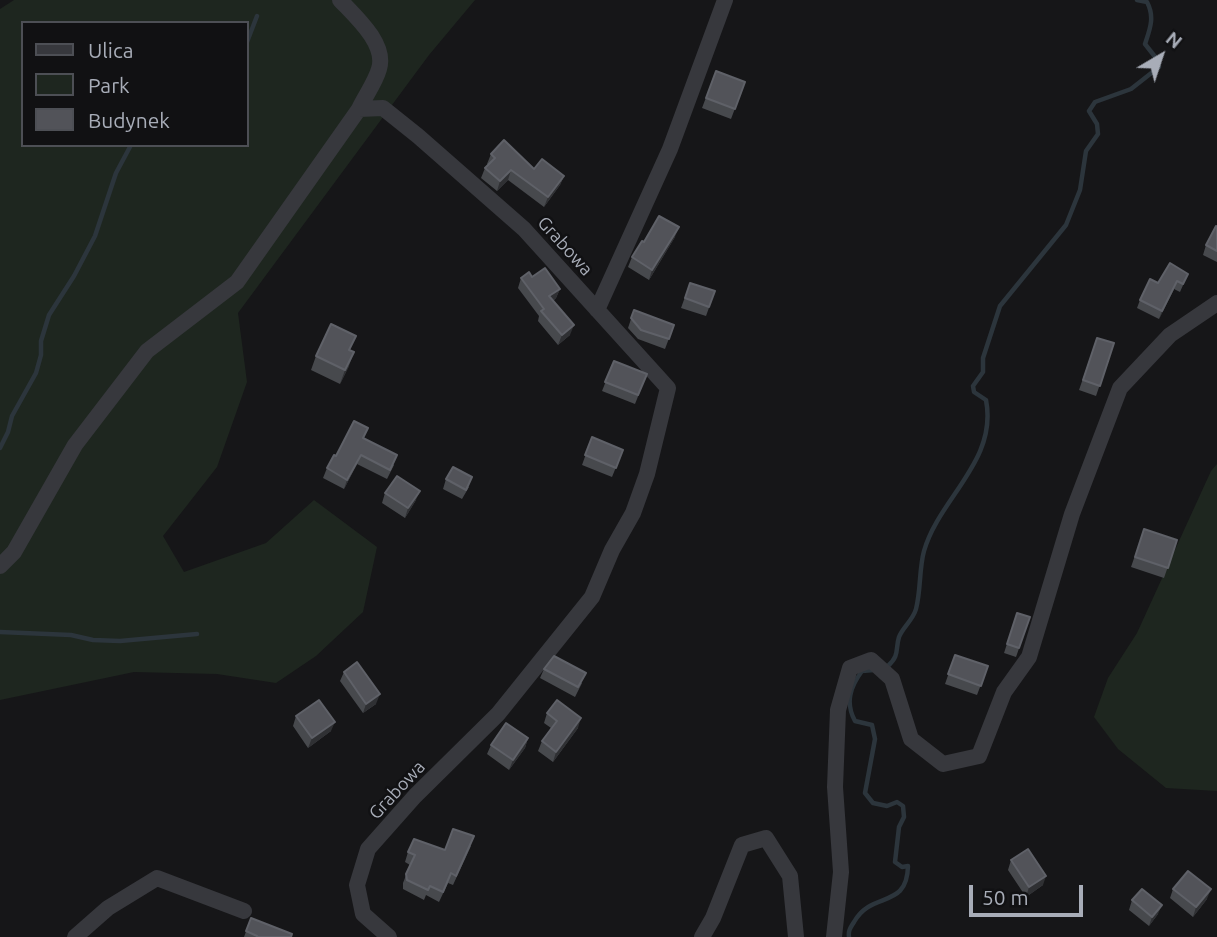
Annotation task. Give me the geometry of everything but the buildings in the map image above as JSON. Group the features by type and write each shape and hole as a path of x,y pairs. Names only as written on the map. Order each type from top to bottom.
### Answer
{"street":[{"path":"0,566 14,552 75,445 147,351 237,282 359,108 379,69 380,60 375,43 364,25 340,0"},
{"path":"597,310 670,149 725,0"},
{"name":"Grabowa","path":"359,108 383,108 524,229 668,388 647,474 633,513 612,550 592,597 498,714 415,796 368,849 357,885 363,914 389,937"},
{"path":"834,937 841,872 835,787 838,710 850,668 871,660 892,678 911,739 943,764 979,756 1004,692 1029,657 1072,514 1120,388 1170,335 1217,303"},
{"path":"702,937 713,918 742,845 766,838 790,876 796,937"},
{"path":"75,937 108,908 157,878 244,911"}],"green space":[{"path":"14,0 475,0 429,55 238,313 247,382 217,467 163,536 184,572 266,543 314,500 377,547 363,612 316,656 276,683 217,674 134,672 0,700 0,9"},
{"path":"1217,464 1217,791 1166,788 1118,749 1094,717 1108,678 1137,633 1211,471"}],"waterway":[{"path":"888,666 896,655 901,633 916,609 922,558 931,532 976,461 983,442 987,422 986,400 974,392 973,386 983,372 983,358 1000,306 1066,225 1080,190 1086,151 1098,134 1097,124 1089,111 1095,102 1131,89 1159,67 1156,58 1145,44 1151,13 1147,2 1137,0"},
{"path":"248,39 257,16"},
{"path":"0,448 12,416 36,373 41,355 41,341 49,315 95,236 116,173 130,147"},
{"path":"0,632 71,635 93,640 120,641 197,634"},
{"path":"849,937 850,929 861,912 902,889 908,866 902,867 895,862 899,827 904,817 903,806 897,802 887,806 873,803 865,793 875,739 872,725 855,721 850,708 850,695 858,677 862,671 874,670"}]}
